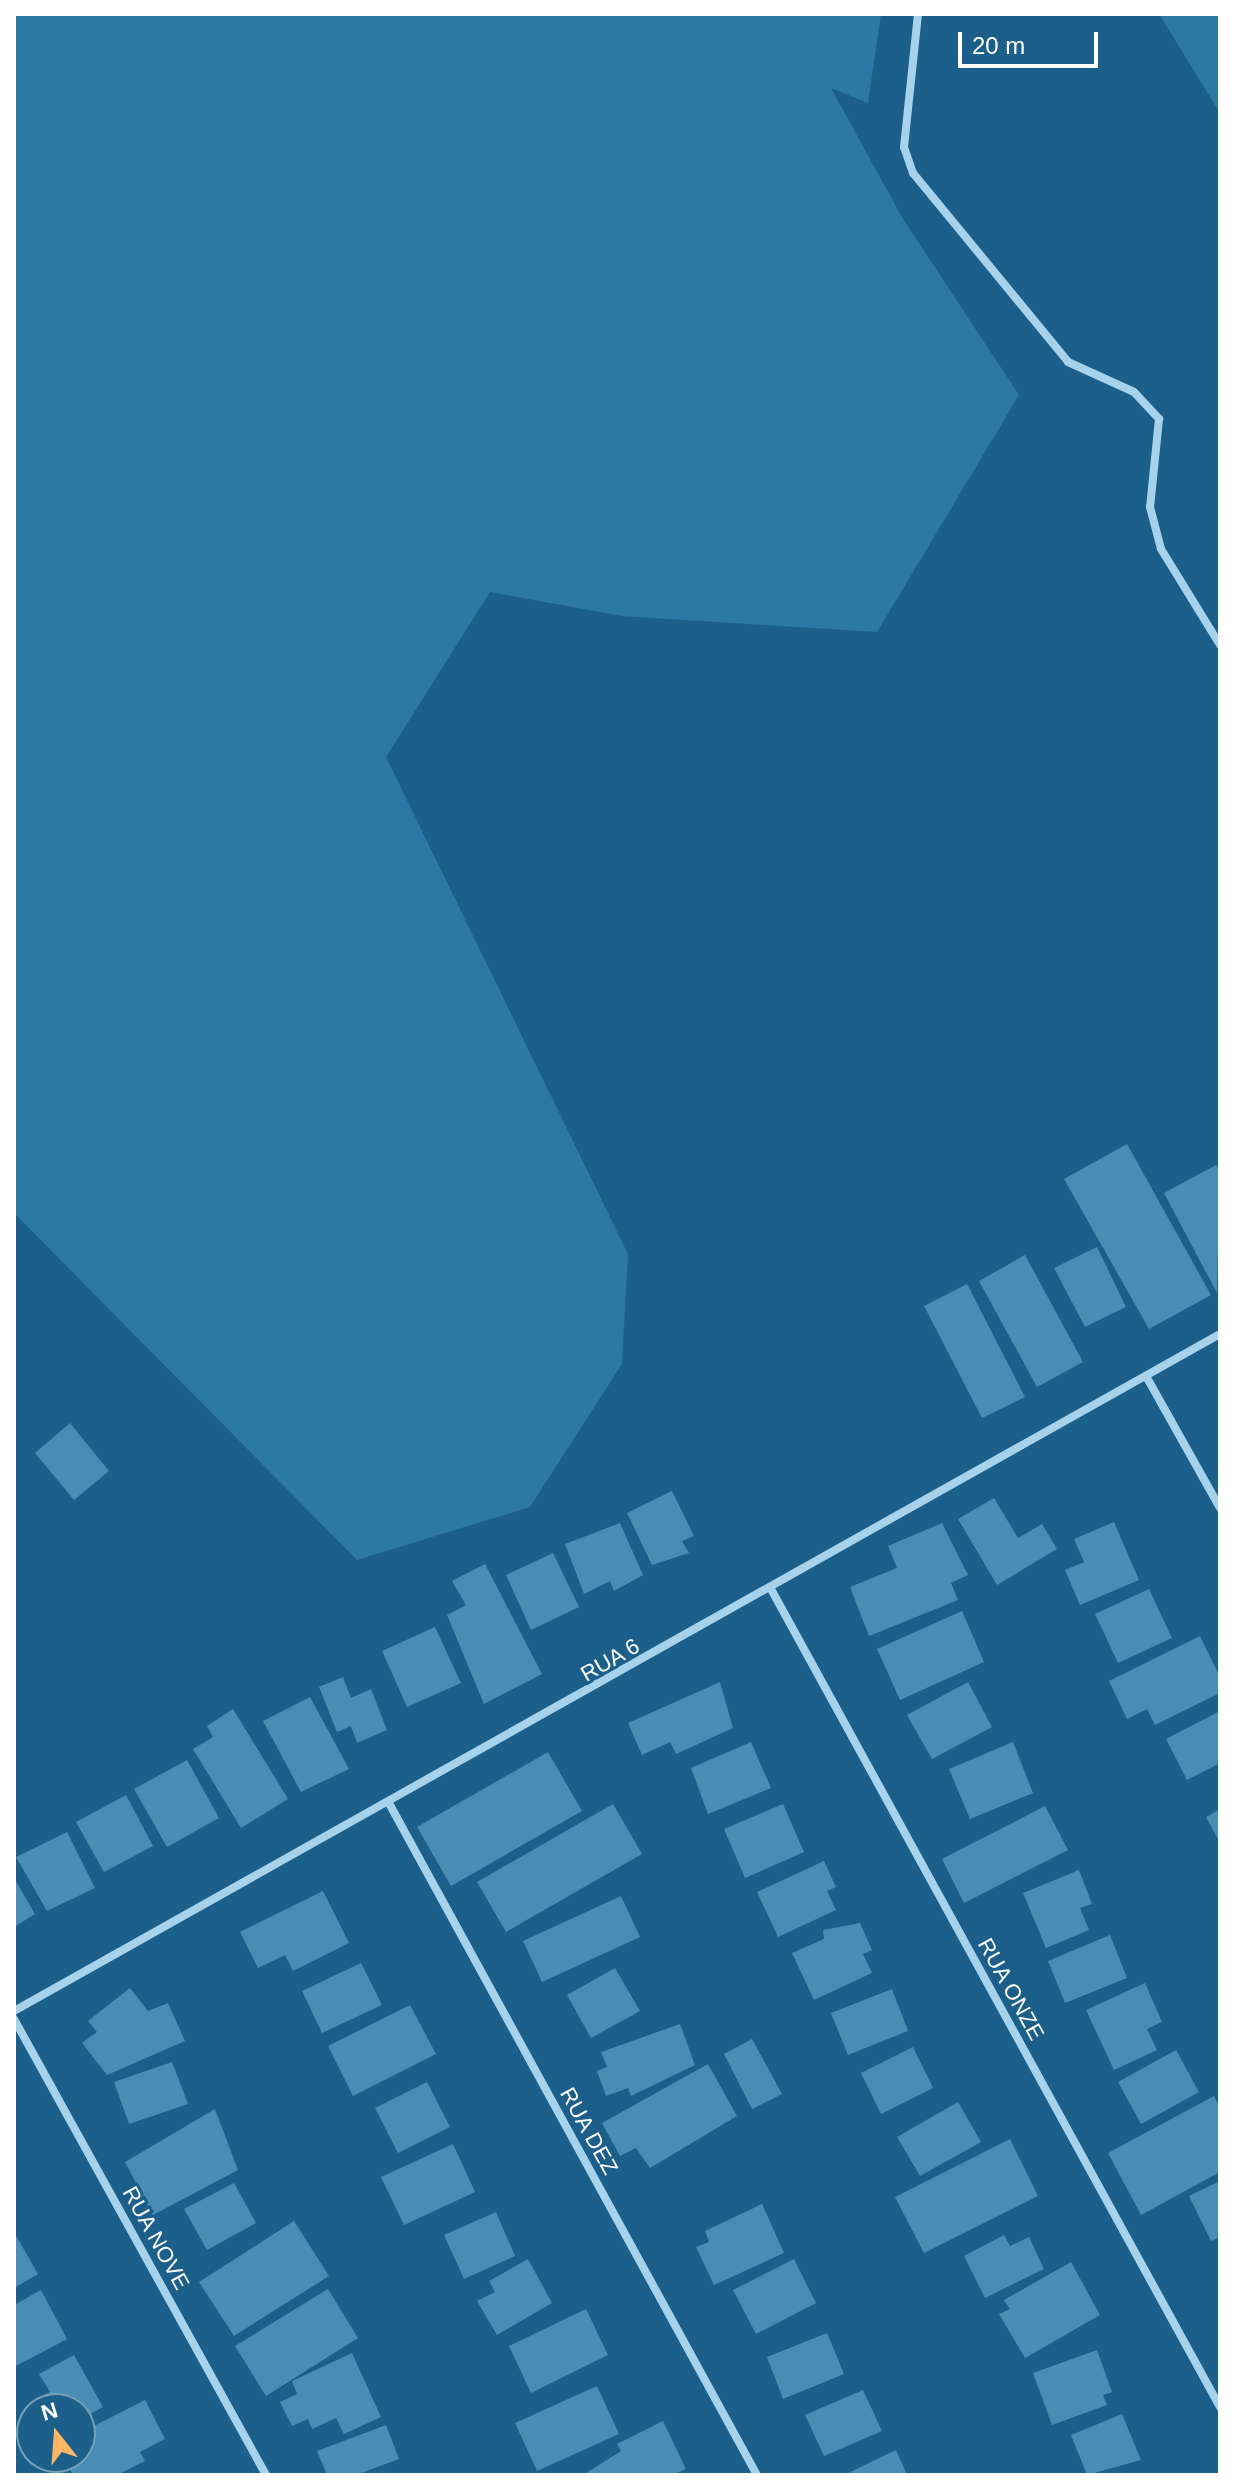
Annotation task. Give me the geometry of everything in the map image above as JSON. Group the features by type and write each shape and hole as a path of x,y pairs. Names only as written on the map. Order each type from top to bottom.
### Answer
{"street":[{"path":"918,14 904,147 913,173 1068,362 1134,392 1159,419 1150,507 1157,535 1176,578 1220,645"},
{"name":"RUA 6","path":"14,2011 390,1805 1220,1334"},
{"path":"1146,1376 1220,1508"},
{"name":"RUA ONZE","path":"771,1589 1220,2407"},
{"name":"RUA DEZ","path":"390,1805 757,2475"},
{"name":"RUA NOVE","path":"14,2019 266,2475"}],"shaded area":[{"path":"14,14 881,14 868,103 831,88 903,219 1019,395 877,632 622,616 490,592 386,757 628,1254 622,1364 530,1507 357,1560 14,1213"},
{"path":"1159,14 1220,14 1220,113"}],"building":[{"path":"1127,1144 1211,1295 1149,1329 1064,1179"},
{"path":"1216,1165 1220,1171 1217,1293 1164,1193"},
{"path":"1097,1247 1126,1307 1085,1327 1054,1268"},
{"path":"1025,1255 1083,1362 1037,1387 979,1281"},
{"path":"967,1284 1025,1397 982,1418 924,1306"},
{"path":"70,1423 109,1471 74,1500 35,1453"},
{"path":"672,1491 694,1536 682,1541 689,1553 652,1565 627,1513"},
{"path":"994,1498 1018,1538 1042,1524 1057,1549 997,1585 958,1519"},
{"path":"1114,1522 1139,1580 1080,1605 1065,1570 1084,1562 1074,1539"},
{"path":"620,1523 643,1575 614,1591 610,1581 584,1594 565,1544"},
{"path":"942,1523 968,1575 951,1583 958,1600 869,1636 850,1587 897,1568 888,1546"},
{"path":"553,1553 579,1607 531,1630 506,1575"},
{"path":"485,1564 542,1674 484,1704 447,1615 466,1605 452,1581"},
{"path":"1149,1589 1172,1638 1118,1663 1095,1614"},
{"path":"962,1611 984,1662 900,1700 877,1649"},
{"path":"435,1627 461,1683 407,1707 382,1651"},
{"path":"1200,1636 1220,1677 1220,1693 1155,1725 1147,1709 1127,1719 1109,1681"},
{"path":"343,1677 351,1698 371,1689 387,1730 357,1743 351,1726 337,1732 319,1687"},
{"path":"720,1682 733,1728 676,1754 670,1742 642,1755 628,1723"},
{"path":"968,1682 992,1727 932,1759 907,1715"},
{"path":"310,1697 349,1769 301,1792 263,1721"},
{"path":"233,1709 288,1799 241,1828 193,1749 213,1737 207,1726"},
{"path":"1220,1711 1220,1763 1187,1780 1166,1739"},
{"path":"751,1742 771,1788 708,1814 691,1768"},
{"path":"1013,1742 1033,1793 970,1819 949,1769"},
{"path":"548,1752 582,1811 451,1886 417,1827"},
{"path":"187,1760 219,1818 167,1847 134,1789"},
{"path":"126,1795 153,1846 104,1872 76,1822"},
{"path":"613,1804 642,1854 506,1932 477,1882"},
{"path":"783,1804 804,1852 745,1878 724,1829"},
{"path":"1045,1806 1068,1850 964,1903 942,1859"},
{"path":"1220,1809 1220,1843 1206,1817"},
{"path":"67,1832 95,1888 47,1911 16,1857"},
{"path":"824,1861 836,1887 827,1891 836,1910 778,1937 757,1892"},
{"path":"1079,1870 1092,1904 1080,1908 1089,1930 1046,1948 1023,1893"},
{"path":"14,1878 35,1914 14,1927"},
{"path":"323,1891 349,1943 293,1971 285,1955 258,1968 240,1932"},
{"path":"621,1896 640,1937 542,1982 523,1941"},
{"path":"860,1923 872,1950 863,1954 872,1973 814,2000 792,1953 824,1939 823,1930"},
{"path":"1110,1935 1127,1978 1065,2003 1048,1961"},
{"path":"361,1963 382,2005 322,2033 302,1991"},
{"path":"615,1968 640,2011 591,2038 567,1995"},
{"path":"1145,1983 1162,2022 1147,2029 1157,2050 1114,2070 1086,2010"},
{"path":"130,1988 148,2011 168,2003 185,2041 107,2075 82,2043 97,2032 88,2021"},
{"path":"892,1989 908,2031 848,2055 831,2013"},
{"path":"410,2005 436,2054 353,2096 328,2046"},
{"path":"680,2024 695,2065 631,2096 628,2088 606,2096 597,2071 607,2067 601,2052"},
{"path":"752,2039 782,2094 752,2109 724,2054"},
{"path":"913,2047 933,2088 881,2114 861,2073"},
{"path":"1176,2050 1199,2092 1141,2124 1118,2082"},
{"path":"172,2062 188,2104 129,2124 114,2082"},
{"path":"708,2064 737,2116 650,2168 636,2148 620,2156 602,2123"},
{"path":"427,2082 450,2127 398,2153 375,2108"},
{"path":"1214,2096 1220,2108 1220,2172 1141,2215 1108,2153"},
{"path":"958,2102 981,2142 920,2176 897,2137"},
{"path":"215,2109 238,2170 153,2215 125,2162"},
{"path":"1010,2139 1038,2196 924,2253 895,2197"},
{"path":"453,2144 475,2192 404,2225 381,2177"},
{"path":"1220,2181 1220,2237 1211,2241 1189,2196"},
{"path":"234,2183 256,2223 207,2250 184,2209"},
{"path":"762,2204 784,2253 714,2285 696,2247 709,2242 705,2231"},
{"path":"496,2212 515,2256 464,2279 444,2235"},
{"path":"294,2221 329,2276 234,2336 199,2282"},
{"path":"14,2232 38,2274 14,2288"},
{"path":"1004,2235 1010,2246 1029,2237 1044,2269 985,2298 964,2256"},
{"path":"528,2259 552,2303 497,2335 477,2301 495,2292 489,2281"},
{"path":"794,2259 816,2303 756,2334 733,2290"},
{"path":"1071,2262 1100,2315 1025,2358 999,2314 1010,2309 1004,2300"},
{"path":"328,2289 358,2338 266,2396 235,2346"},
{"path":"41,2290 67,2339 14,2367 14,2305"},
{"path":"586,2309 608,2355 531,2393 509,2346"},
{"path":"827,2333 844,2374 783,2399 767,2357"},
{"path":"1097,2350 1112,2392 1103,2395 1107,2405 1052,2425 1033,2373"},
{"path":"352,2353 381,2417 344,2434 336,2418 312,2429 308,2419 292,2426 280,2402 297,2394 292,2381"},
{"path":"74,2355 95,2393 48,2393 39,2374"},
{"path":"597,2386 619,2434 537,2471 515,2423"},
{"path":"863,2390 882,2431 824,2456 805,2415"},
{"path":"96,2394 103,2407 96,2411"},
{"path":"145,2400 165,2439 140,2452 145,2461 117,2475 73,2475 96,2473 96,2425"},
{"path":"1122,2414 1141,2460 1087,2475 1071,2435"},
{"path":"663,2421 686,2469 673,2475 583,2475 621,2451 617,2444"},
{"path":"386,2425 399,2459 356,2475 327,2475 317,2451"},
{"path":"896,2450 907,2475 844,2475"}]}
